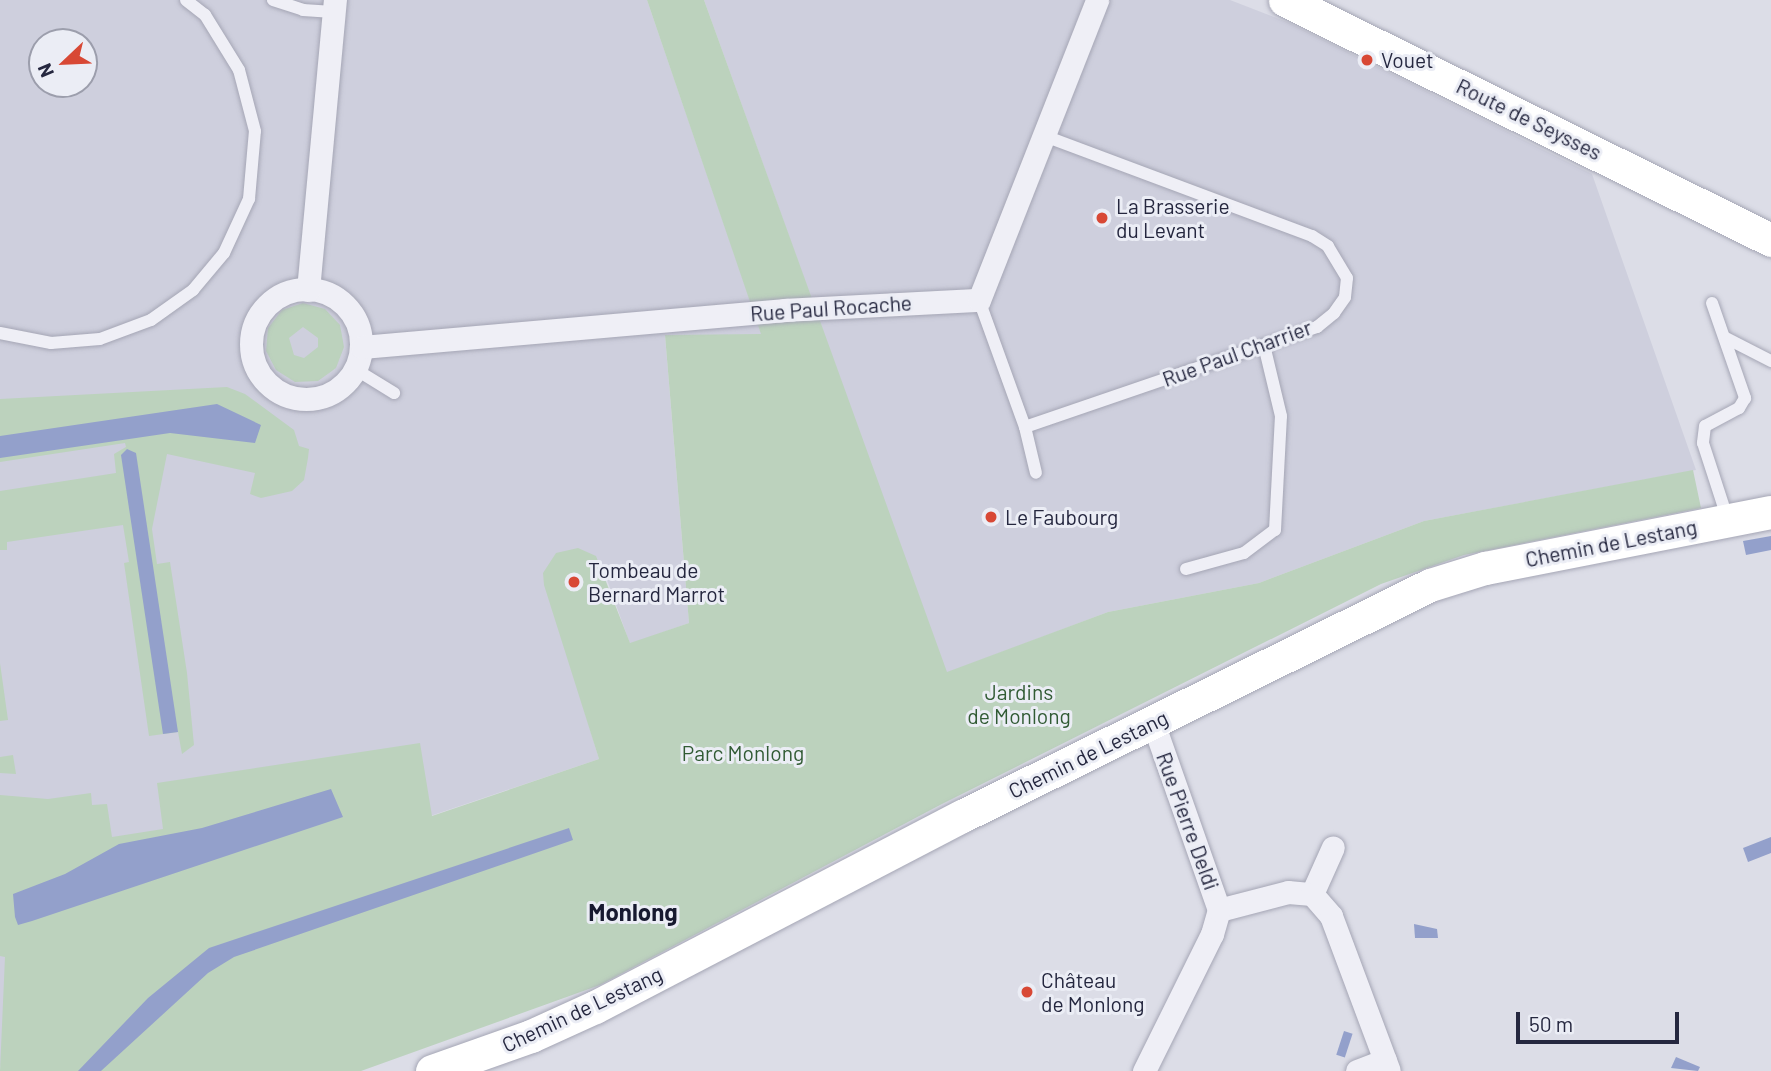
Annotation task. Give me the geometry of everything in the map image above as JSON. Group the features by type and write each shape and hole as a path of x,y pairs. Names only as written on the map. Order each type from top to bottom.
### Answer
{"street":[{"path":"979,300 1097,0"},
{"name":"Route de Seysses","path":"1285,0 1771,240"},
{"path":"308,290 334,6"},
{"path":"308,290 336,297 351,310 360,328 359,358 339,390 313,399 276,391 261,378 250,341 260,313 281,295 308,290"},
{"name":"Rue Paul Rocache","path":"359,358 785,310 979,300"},
{"name":"Chemin de Lestang","path":"432,1071 531,1036 595,1007 962,816 1430,585 1485,568 1771,512"},
{"name":"Rue Pierre Deldi","path":"1144,1071 1212,934 1219,910 1153,723"},
{"path":"1312,894 1333,847"},
{"path":"1219,910 1287,892 1312,894 1331,916 1387,1066 1357,1071"}],"lane":[{"path":"0,333 51,342 100,339 138,325 193,290 224,253 249,199 255,131 239,70 205,15 186,0"},
{"path":"273,0 303,10 334,6"},
{"name":"Rue Paul Charrier","path":"1025,428 1317,327 1345,297 1347,278 1328,246 1045,136"},
{"path":"979,300 1025,428 1036,473"},
{"path":"1712,303 1745,398 1739,408 1705,426 1703,443 1728,520"},
{"path":"1726,338 1771,361"},
{"path":"1186,569 1244,553 1275,530 1282,416 1264,345"},
{"path":"359,358 394,393"}],"shaded area":[{"path":"0,0 647,0 762,335 665,336 689,623 630,644 601,563 582,703 599,759 43,947 0,1067"},
{"path":"704,0 1230,0 1287,22 1592,174 1696,470 1424,521 1259,583 1108,612 946,673"}],"green space":[{"path":"647,0 704,0 947,672 1108,612 1259,583 1424,521 1693,470 1701,508 1464,555 1381,584 940,805 600,985 361,1071 0,1071 5,957 0,956 0,795 48,799 91,793 92,805 107,804 112,837 163,829 157,783 420,743 432,816 599,759 544,585 543,573 556,553 578,548 596,556 630,643 689,623 665,335 761,334"},
{"path":"303,303 325,309 340,325 344,347 336,368 318,381 295,382 276,370 266,351 268,328 282,310","holes":["303,327 318,338 318,347 304,358 294,355 289,338"]},
{"path":"227,387 245,394 294,430 299,446 309,449 308,458 304,480 292,491 261,498 250,494 255,473 167,454 152,529 157,564 170,562 187,673 194,745 182,754 178,732 149,736 124,563 129,562 123,525 7,542 7,550 0,550 0,491 116,473 114,454 126,447 125,443 0,462 0,399"},
{"path":"0,663 8,720 0,721"},
{"path":"13,755 16,774 0,773 0,757"}],"water":[{"path":"217,404 261,425 255,443 170,433 0,458 0,436"},
{"path":"127,449 136,453 178,732 163,734 121,455"},
{"path":"1771,536 1771,550 1746,555 1743,541"},
{"path":"331,789 343,817 18,925 13,894 65,874 119,844 202,828"},
{"path":"569,828 573,840 234,957 208,973 101,1071 78,1071 148,998 209,948"},
{"path":"1771,837 1771,853 1748,862 1743,848"},
{"path":"1414,924 1437,929 1438,938 1415,938"},
{"path":"1344,1031 1353,1034 1345,1058 1336,1055"},
{"path":"1676,1057 1700,1067 1698,1071 1671,1068"}],"place":[{"name":"Vouet","path":"1367,60"},
{"name":"La Brasserie du Levant","path":"1102,218"},
{"name":"Le Faubourg","path":"991,517"},
{"name":"Tombeau de Bernard Marrot","path":"574,582"},
{"name":"Château de Monlong","path":"1027,992"}],"district":[{"name":"Monlong","path":"633,912"}],"park label":[{"name":"Jardins de Monlong","path":"1019,704"},
{"name":"Parc Monlong","path":"743,753"}]}
